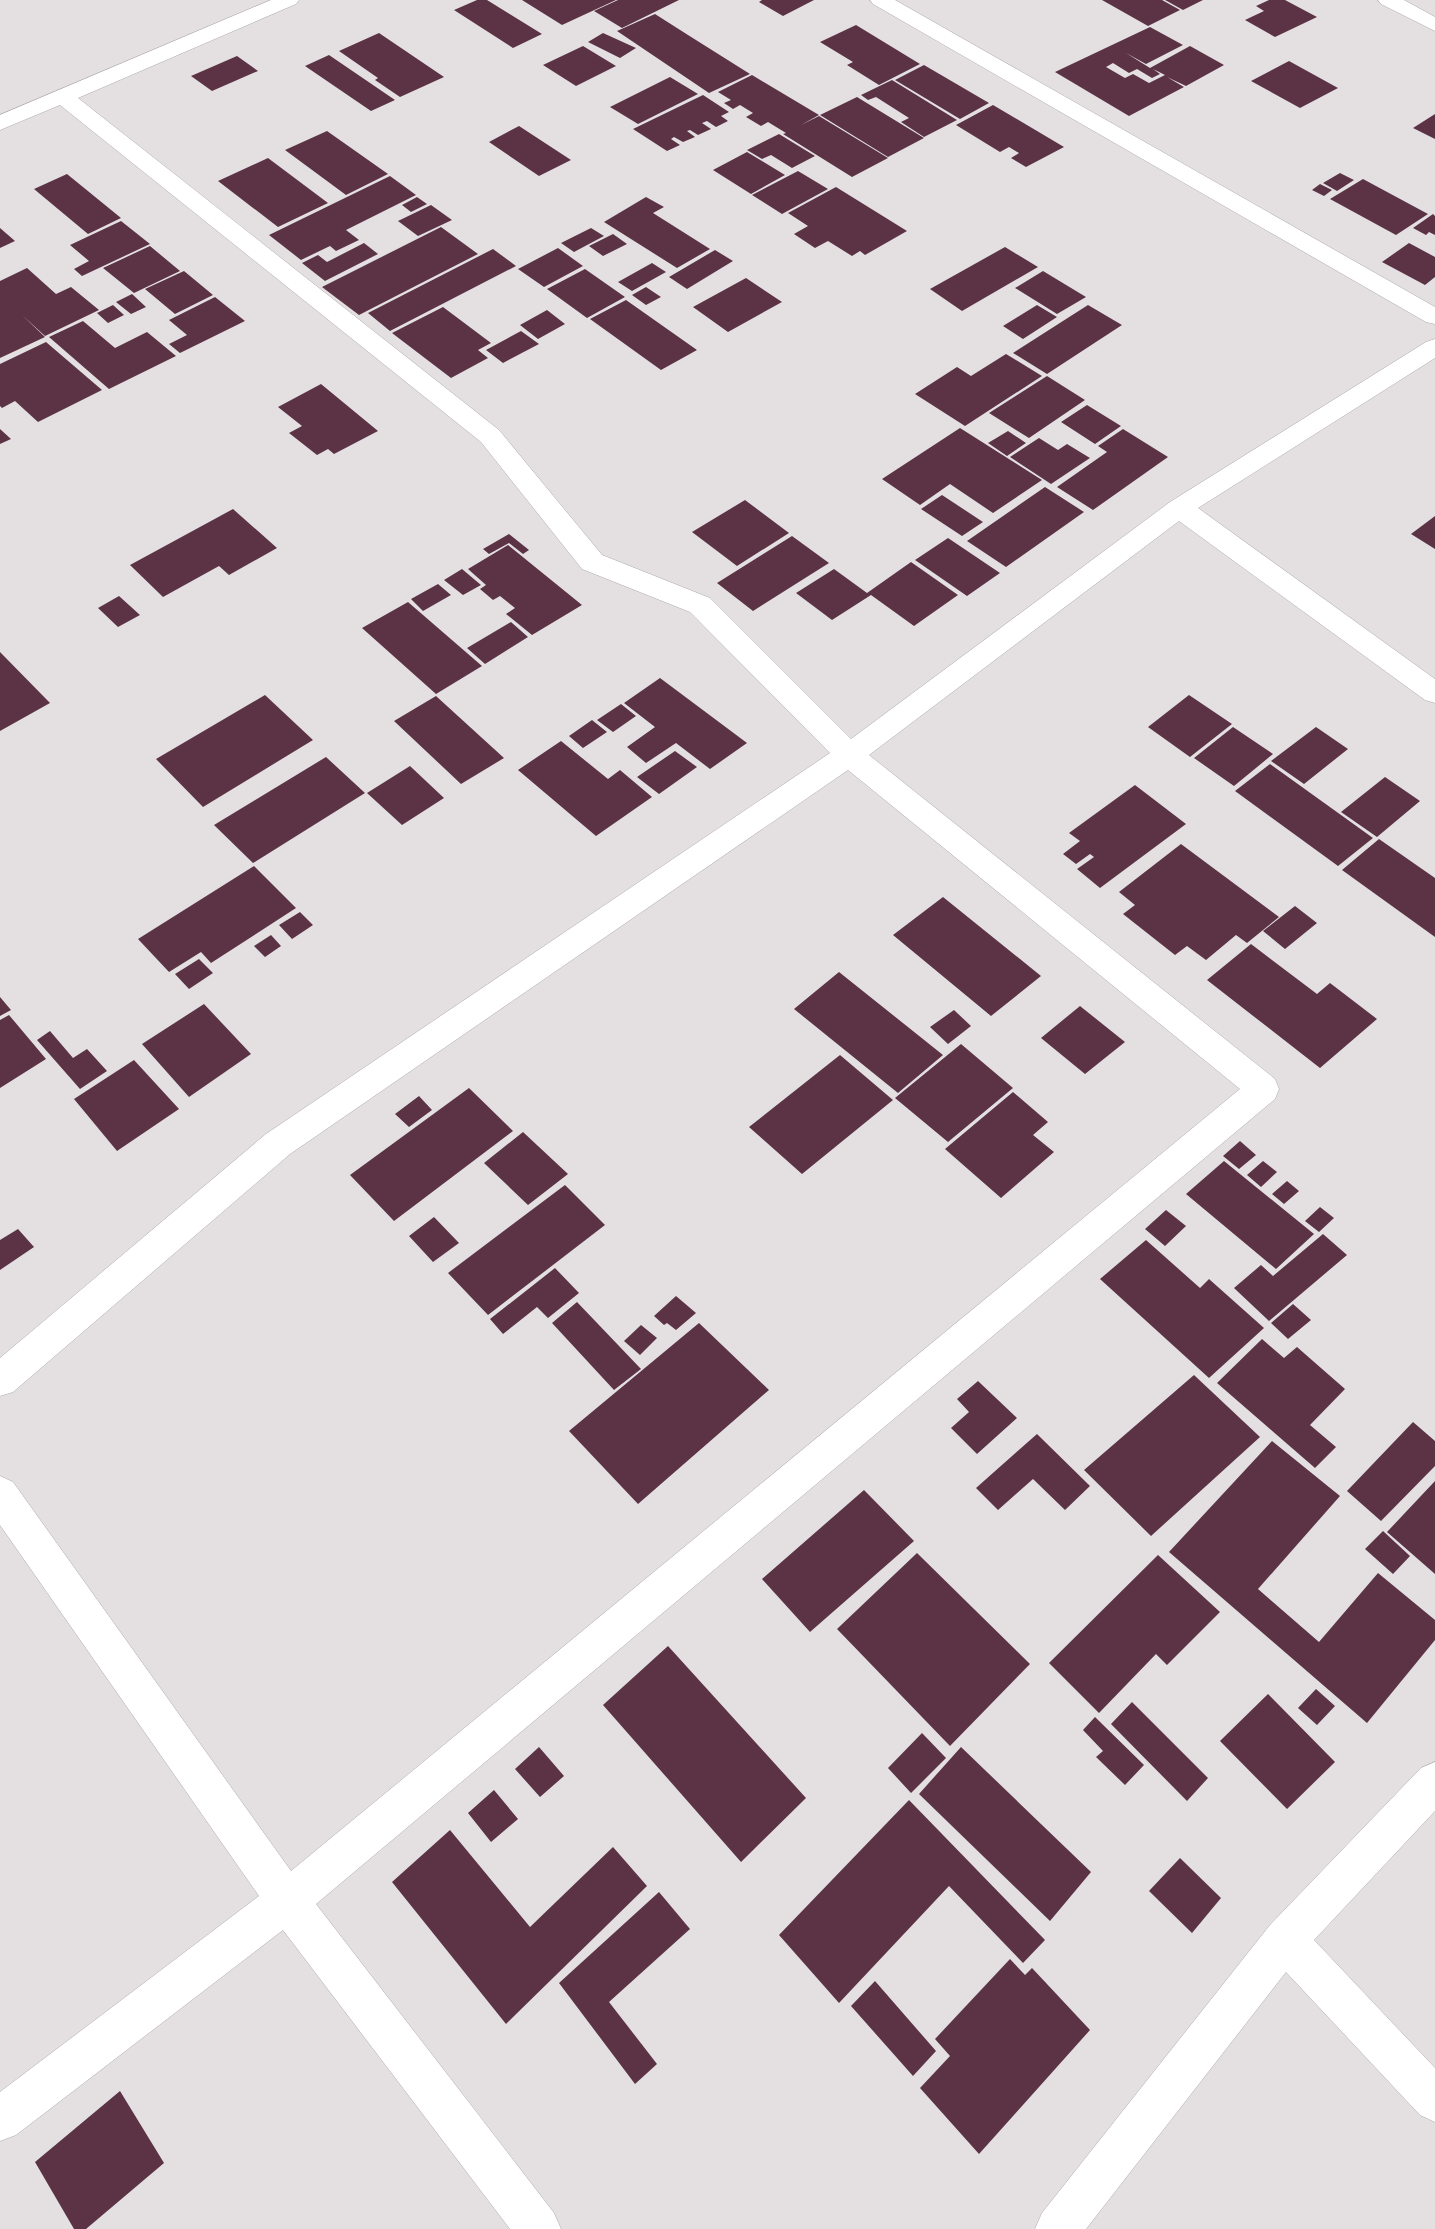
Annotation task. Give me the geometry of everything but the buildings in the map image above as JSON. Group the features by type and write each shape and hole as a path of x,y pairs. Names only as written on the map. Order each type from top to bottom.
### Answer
{"street":[{"path":"0,123 289,0"},
{"path":"880,0 1435,317"},
{"path":"1388,0 1435,26"},
{"path":"0,2119 287,1901 1263,1089 849,755 700,605 592,562 490,436 62,96"},
{"path":"0,1380 278,1144 849,755 1179,508 1435,348"},
{"path":"1179,508 1435,693"},
{"path":"0,1494 287,1901 538,2229"},
{"path":"1058,2229 1285,1940 1435,1782"},
{"path":"1285,1940 1435,2100"}]}
